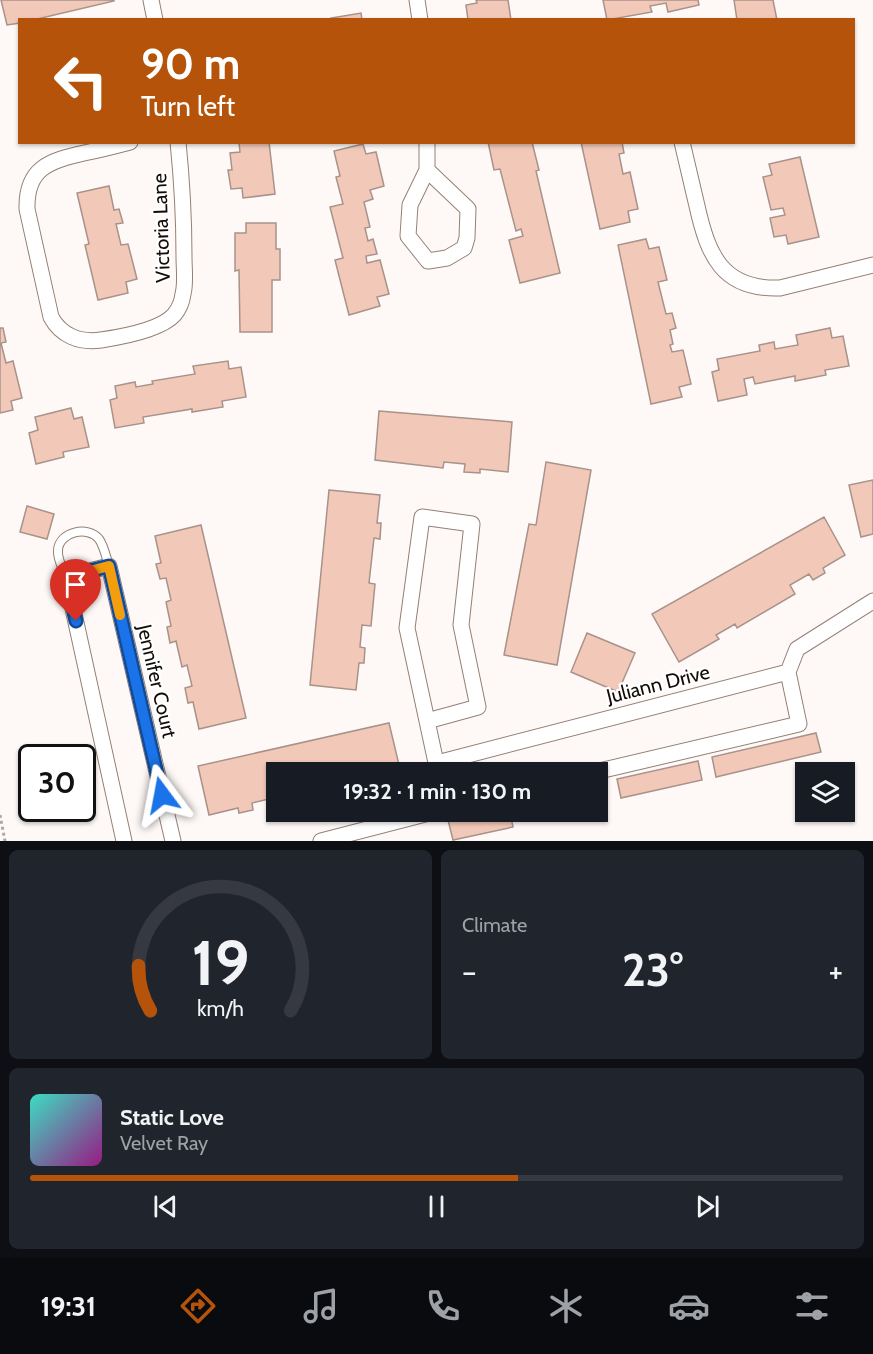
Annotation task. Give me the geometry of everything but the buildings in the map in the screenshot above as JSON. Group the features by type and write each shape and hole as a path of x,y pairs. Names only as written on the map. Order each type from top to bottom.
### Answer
{"street":[{"path":"151,0 155,18"},
{"path":"417,0 420,18"},
{"name":"Victoria Lane","path":"122,144 53,161 41,168 33,179 27,195 27,209 51,317 56,327 63,333 84,341 100,340 151,328 166,322 177,311 181,303 184,291 184,226 178,144"},
{"path":"427,144 428,170 410,204 408,236 428,261 447,258 464,248 468,209 428,170"},
{"path":"682,144 707,245 724,270 737,280 765,288 780,288 873,265"},
{"path":"427,722 478,707 461,625 472,524 422,518 407,628 427,722 436,762"},
{"path":"109,566 66,577 124,841"},
{"name":"Jennifer Court","path":"109,566 173,841"},
{"path":"608,769 799,724 788,672 797,649 873,601"},
{"name":"Juliann Drive","path":"459,762 788,672"},
{"path":"321,841 394,822"}],"lane":[{"path":"66,577 58,557 60,542 78,532 89,533 98,538 109,566"}],"path":[{"path":"0,815 5,841"}],"slow traffic":[{"path":"94,570 109,566 120,615"}],"route":[{"path":"76,621 66,577 109,566 162,795"}]}
